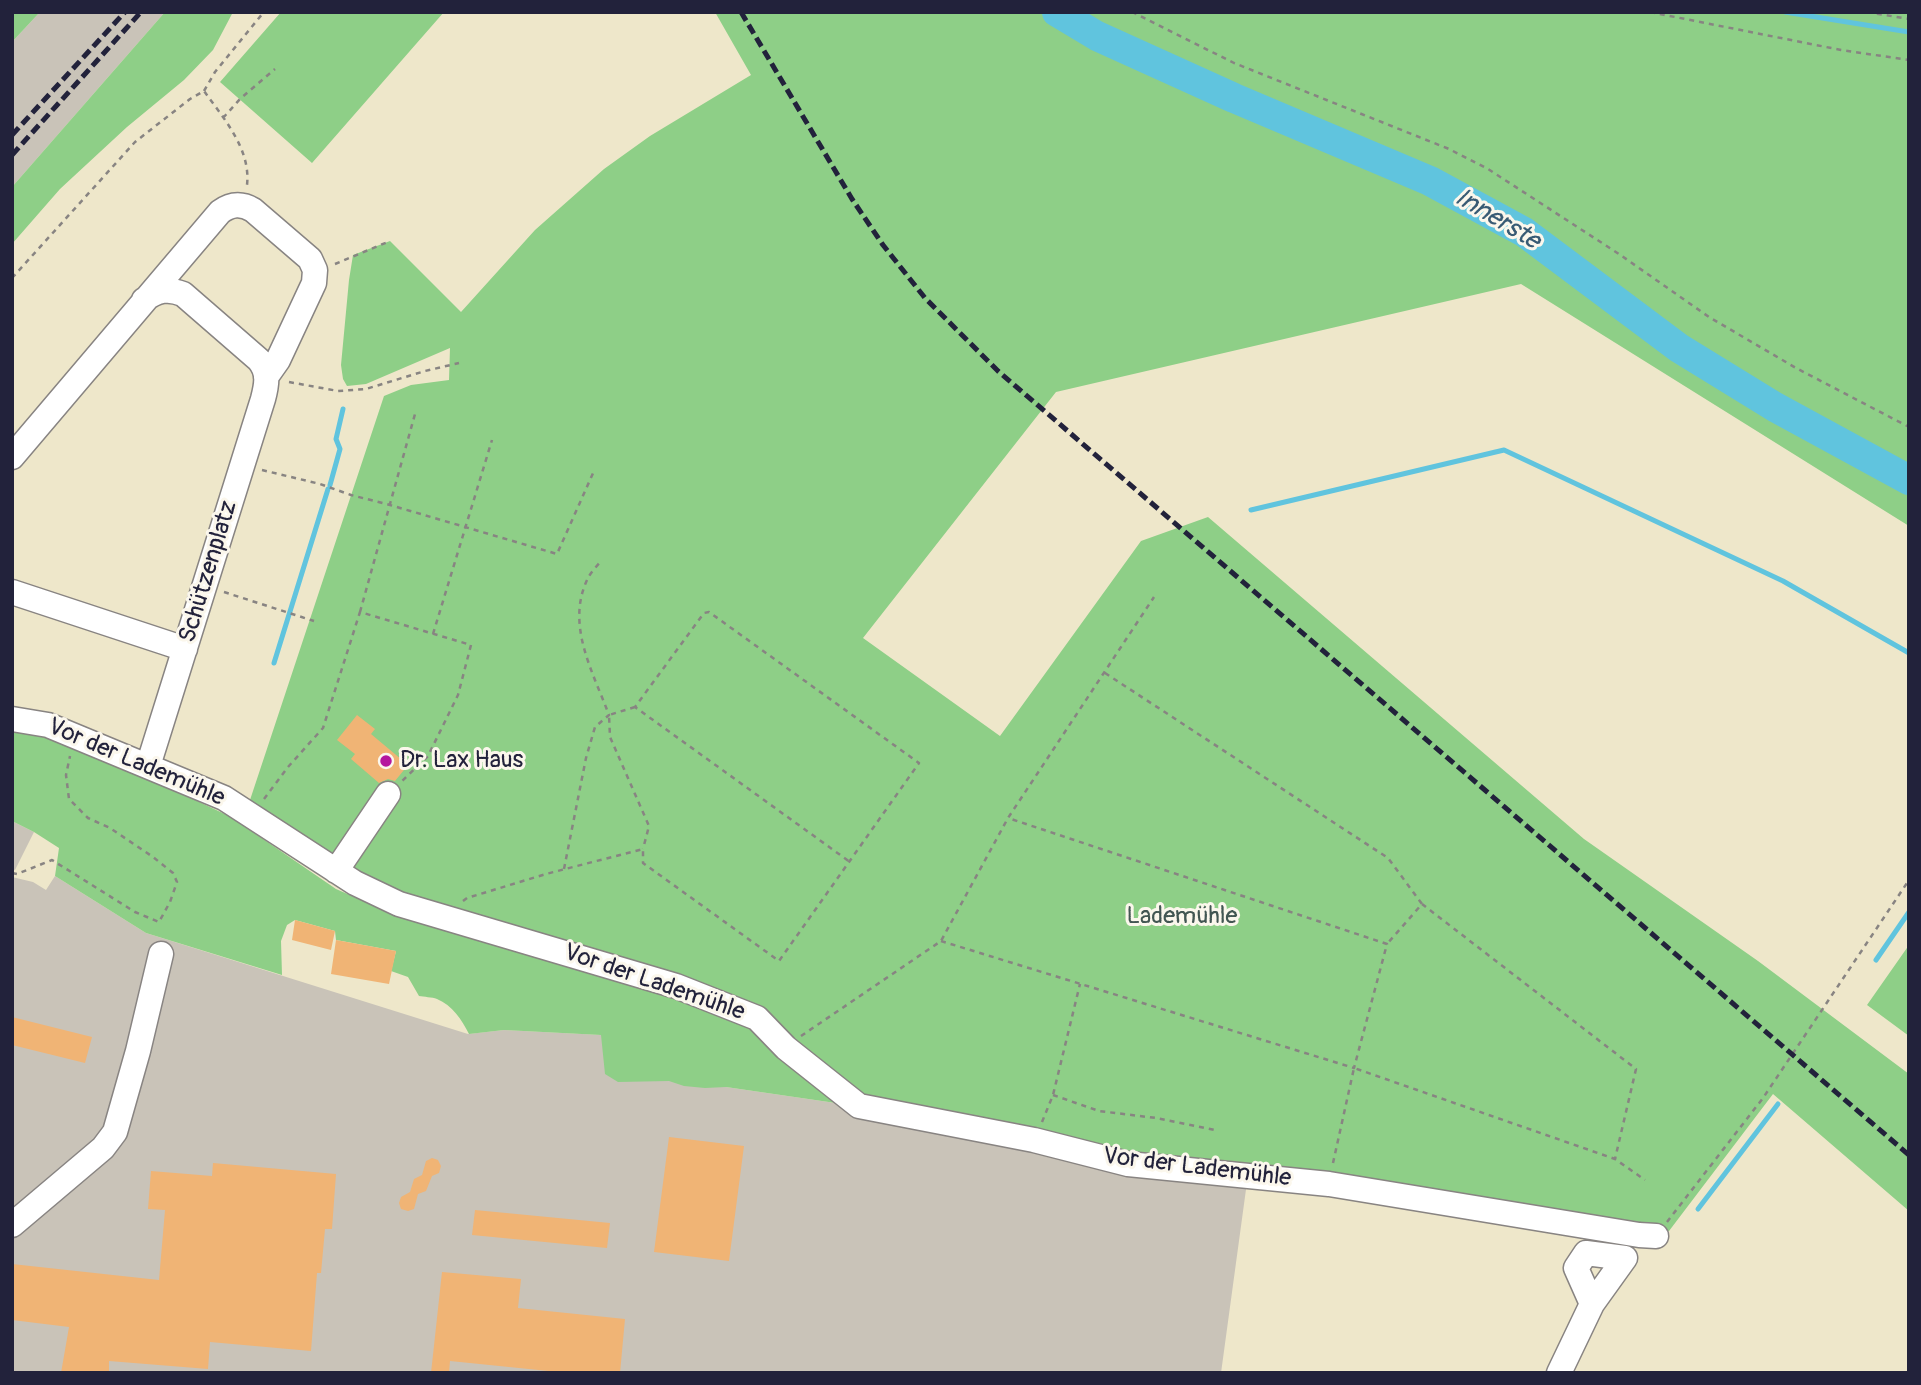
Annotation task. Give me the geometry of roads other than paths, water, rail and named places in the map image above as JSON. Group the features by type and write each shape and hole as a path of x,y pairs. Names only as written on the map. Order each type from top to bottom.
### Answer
{"street":[{"name":"Schützenplatz","path":"144,300 220,212 231,206 243,205 259,214 310,259 315,270 314,283 266,380 264,399 148,766"},
{"path":"12,457 144,300 160,290 183,294 259,360 265,370 266,380"},
{"path":"12,592 185,649"},
{"name":"Vor der Lademühle","path":"12,719 37,722 74,735 224,798 355,883 399,904 676,986 757,1018 786,1048 859,1106 1034,1140 1128,1164 1329,1184 1647,1236 1625,1258"},
{"path":"336,871 388,794"},
{"path":"12,1225 103,1148 115,1132 138,1051 160,954"},
{"path":"1559,1373 1592,1304 1625,1258 1586,1253 1576,1268 1592,1304"}],"waterway":[{"name":"Innerste","path":"1057,12 1097,36 1234,98 1430,181 1524,232 1679,348 1775,407 1909,480"},
{"path":"1785,12 1909,32"},
{"path":"330,485 340,449 336,439 343,409"},
{"path":"1251,510 1504,450 1783,581 1909,653"},
{"path":"274,663 328,489"},
{"path":"1876,960 1909,912"},
{"path":"1698,1209 1778,1104"}],"railway":[{"path":"12,135 125,12"},
{"path":"12,155 141,12"},
{"path":"741,12 852,199 883,245 925,298 998,371 1909,1155"}],"place":[{"name":"Dr. Lax Haus","path":"386,761"}],"park label":[{"name":"Lademühle","path":"1182,917"}]}
